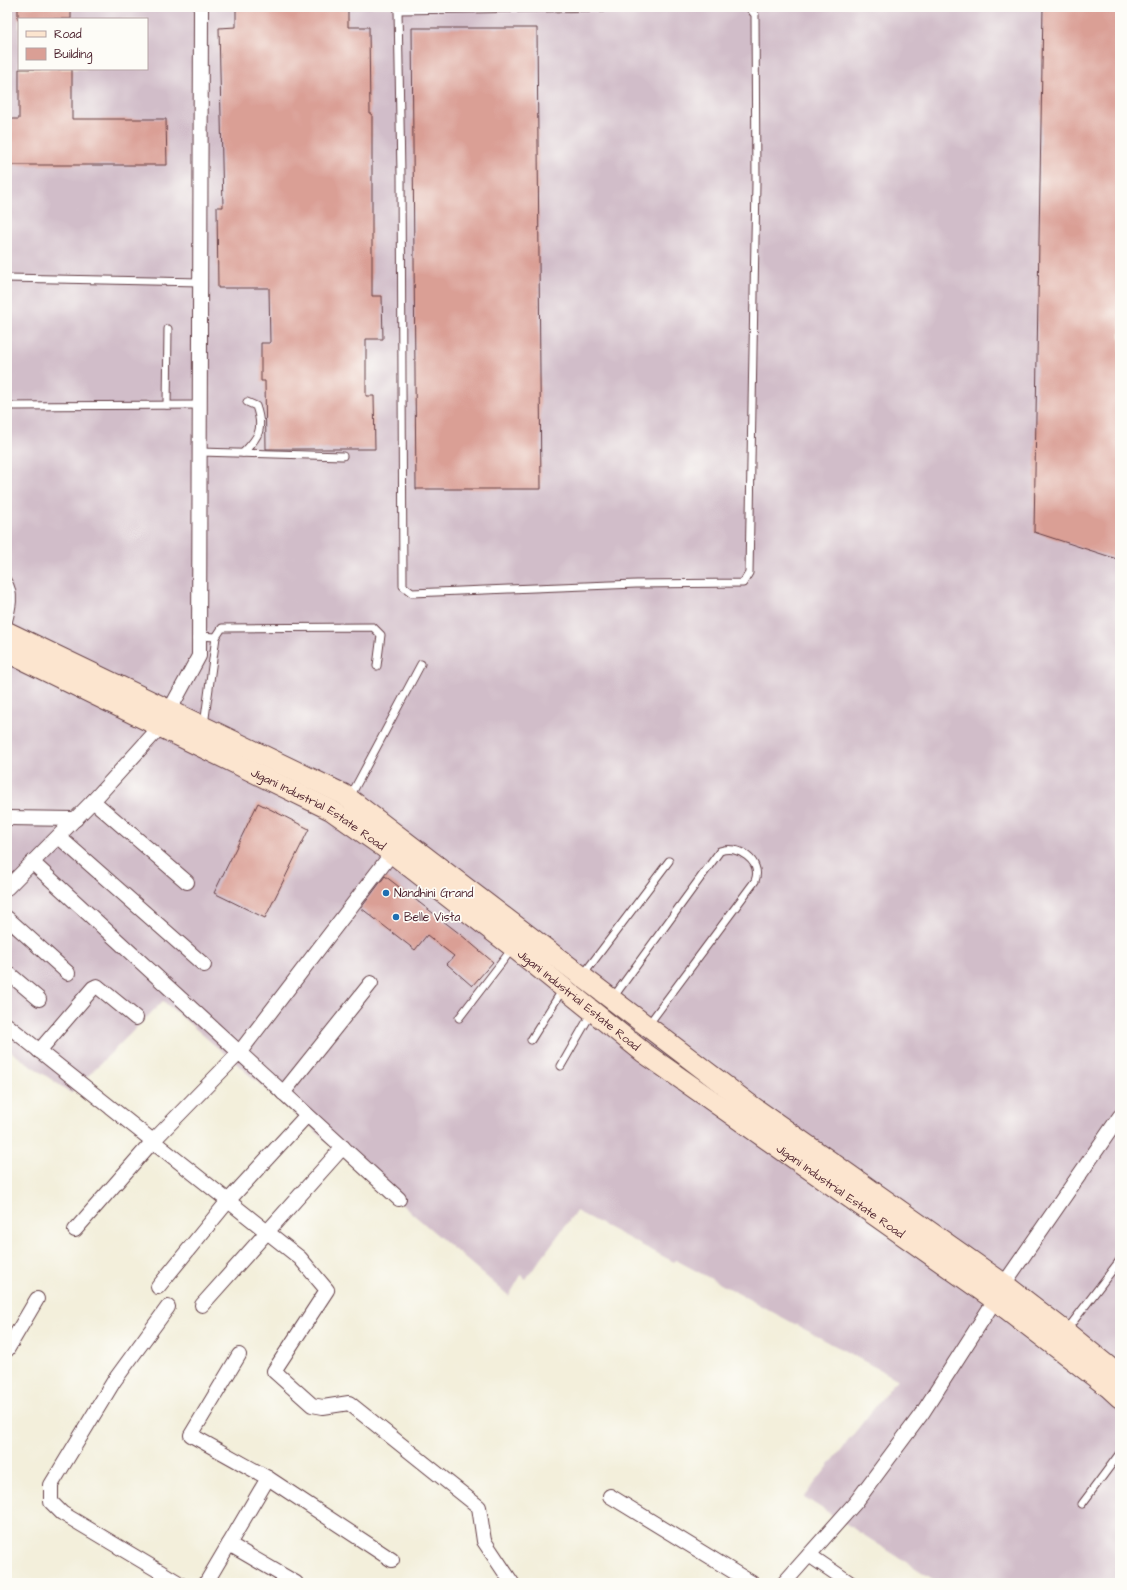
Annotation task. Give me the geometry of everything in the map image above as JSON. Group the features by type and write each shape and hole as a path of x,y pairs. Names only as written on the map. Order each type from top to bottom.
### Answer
{"main road":[{"name":"Jigani Industrial Estate Road","path":"7,632 331,810 392,853 593,1010 644,1052 1000,1292 1066,1332 1119,1374"},
{"name":"Jigani Industrial Estate Road","path":"7,652 165,719 204,727 336,791 349,799 647,1027 1000,1292 1120,1398"}],"street":[{"path":"7,888 93,801 165,719 199,656 201,7"},
{"path":"93,801 188,882"},
{"path":"7,818 76,819"},
{"path":"59,837 204,965"},
{"path":"74,1230 153,1141 239,1052 392,853"},
{"path":"32,863 399,1199"},
{"path":"7,918 68,973"},
{"path":"7,972 39,999"},
{"path":"284,1093 371,983"},
{"path":"39,1051 93,988 98,986 136,1018"},
{"path":"7,1025 300,1258 327,1290 274,1371 312,1405 323,1407 349,1403 479,1507 484,1541 512,1583"},
{"path":"158,1287 228,1202 307,1114"},
{"path":"784,1583 856,1502 923,1412 1000,1292 1120,1116"},
{"path":"202,1304 342,1147"},
{"path":"7,1350 37,1299"},
{"path":"168,1307 114,1381 51,1486 51,1502 62,1513 179,1583"},
{"path":"238,1355 192,1435 268,1478 392,1560"},
{"path":"206,1583 268,1478"},
{"path":"610,1496 752,1583"},
{"path":"229,1544 296,1583"},
{"path":"809,1555 850,1583"}],"lane":[{"path":"606,7 398,9 401,182 403,586 412,593 636,584 743,583 749,573 756,175 754,15 749,7"},
{"path":"7,278 200,282"},
{"path":"167,405 168,329"},
{"path":"243,453 257,437 260,428 260,418 256,406 247,402"},
{"path":"7,406 200,405"},
{"path":"200,452 343,456"},
{"path":"7,580 12,587 12,607 7,626"},
{"path":"204,727 216,637 222,628 374,627 381,635 377,666"},
{"path":"199,636 216,637"},
{"path":"349,799 421,664"},
{"path":"612,1000 720,852 730,849 743,854 755,864 758,874 755,881 647,1027"},
{"path":"582,976 668,861"},
{"path":"459,1018 513,947"},
{"path":"531,1040 564,988"},
{"path":"560,1066 593,1010"},
{"path":"1066,1332 1120,1260"},
{"path":"1082,1504 1120,1453"}],"shaded area":[{"path":"7,7 1120,7 1120,1583 939,1583 804,1497 897,1379 676,1260 674,1262 576,1211 526,1279 521,1275 509,1296 163,1001 71,1093 7,1049"}],"building":[{"path":"18,7 71,7 71,18 18,18"},
{"path":"236,7 348,7 348,27 369,27 370,114 372,114 372,296 382,296 383,339 366,339 366,396 374,396 375,449 266,449 265,381 261,381 261,343 270,343 269,288 218,288 217,207 223,207 219,28 236,27"},
{"path":"1043,7 1120,7 1120,560 1034,532"},
{"path":"412,28 537,28 541,489 416,489"},
{"path":"19,70 72,70 72,119 166,119 167,165 7,165 7,119 19,119"},
{"path":"258,803 309,829 265,918 214,893"},
{"path":"385,876 460,934 493,962 472,986 447,964 454,956 427,935 415,950 361,908"}],"place":[{"name":"Nandhini Grand","path":"386,893"},
{"name":"Belle Vista","path":"396,917"}]}
